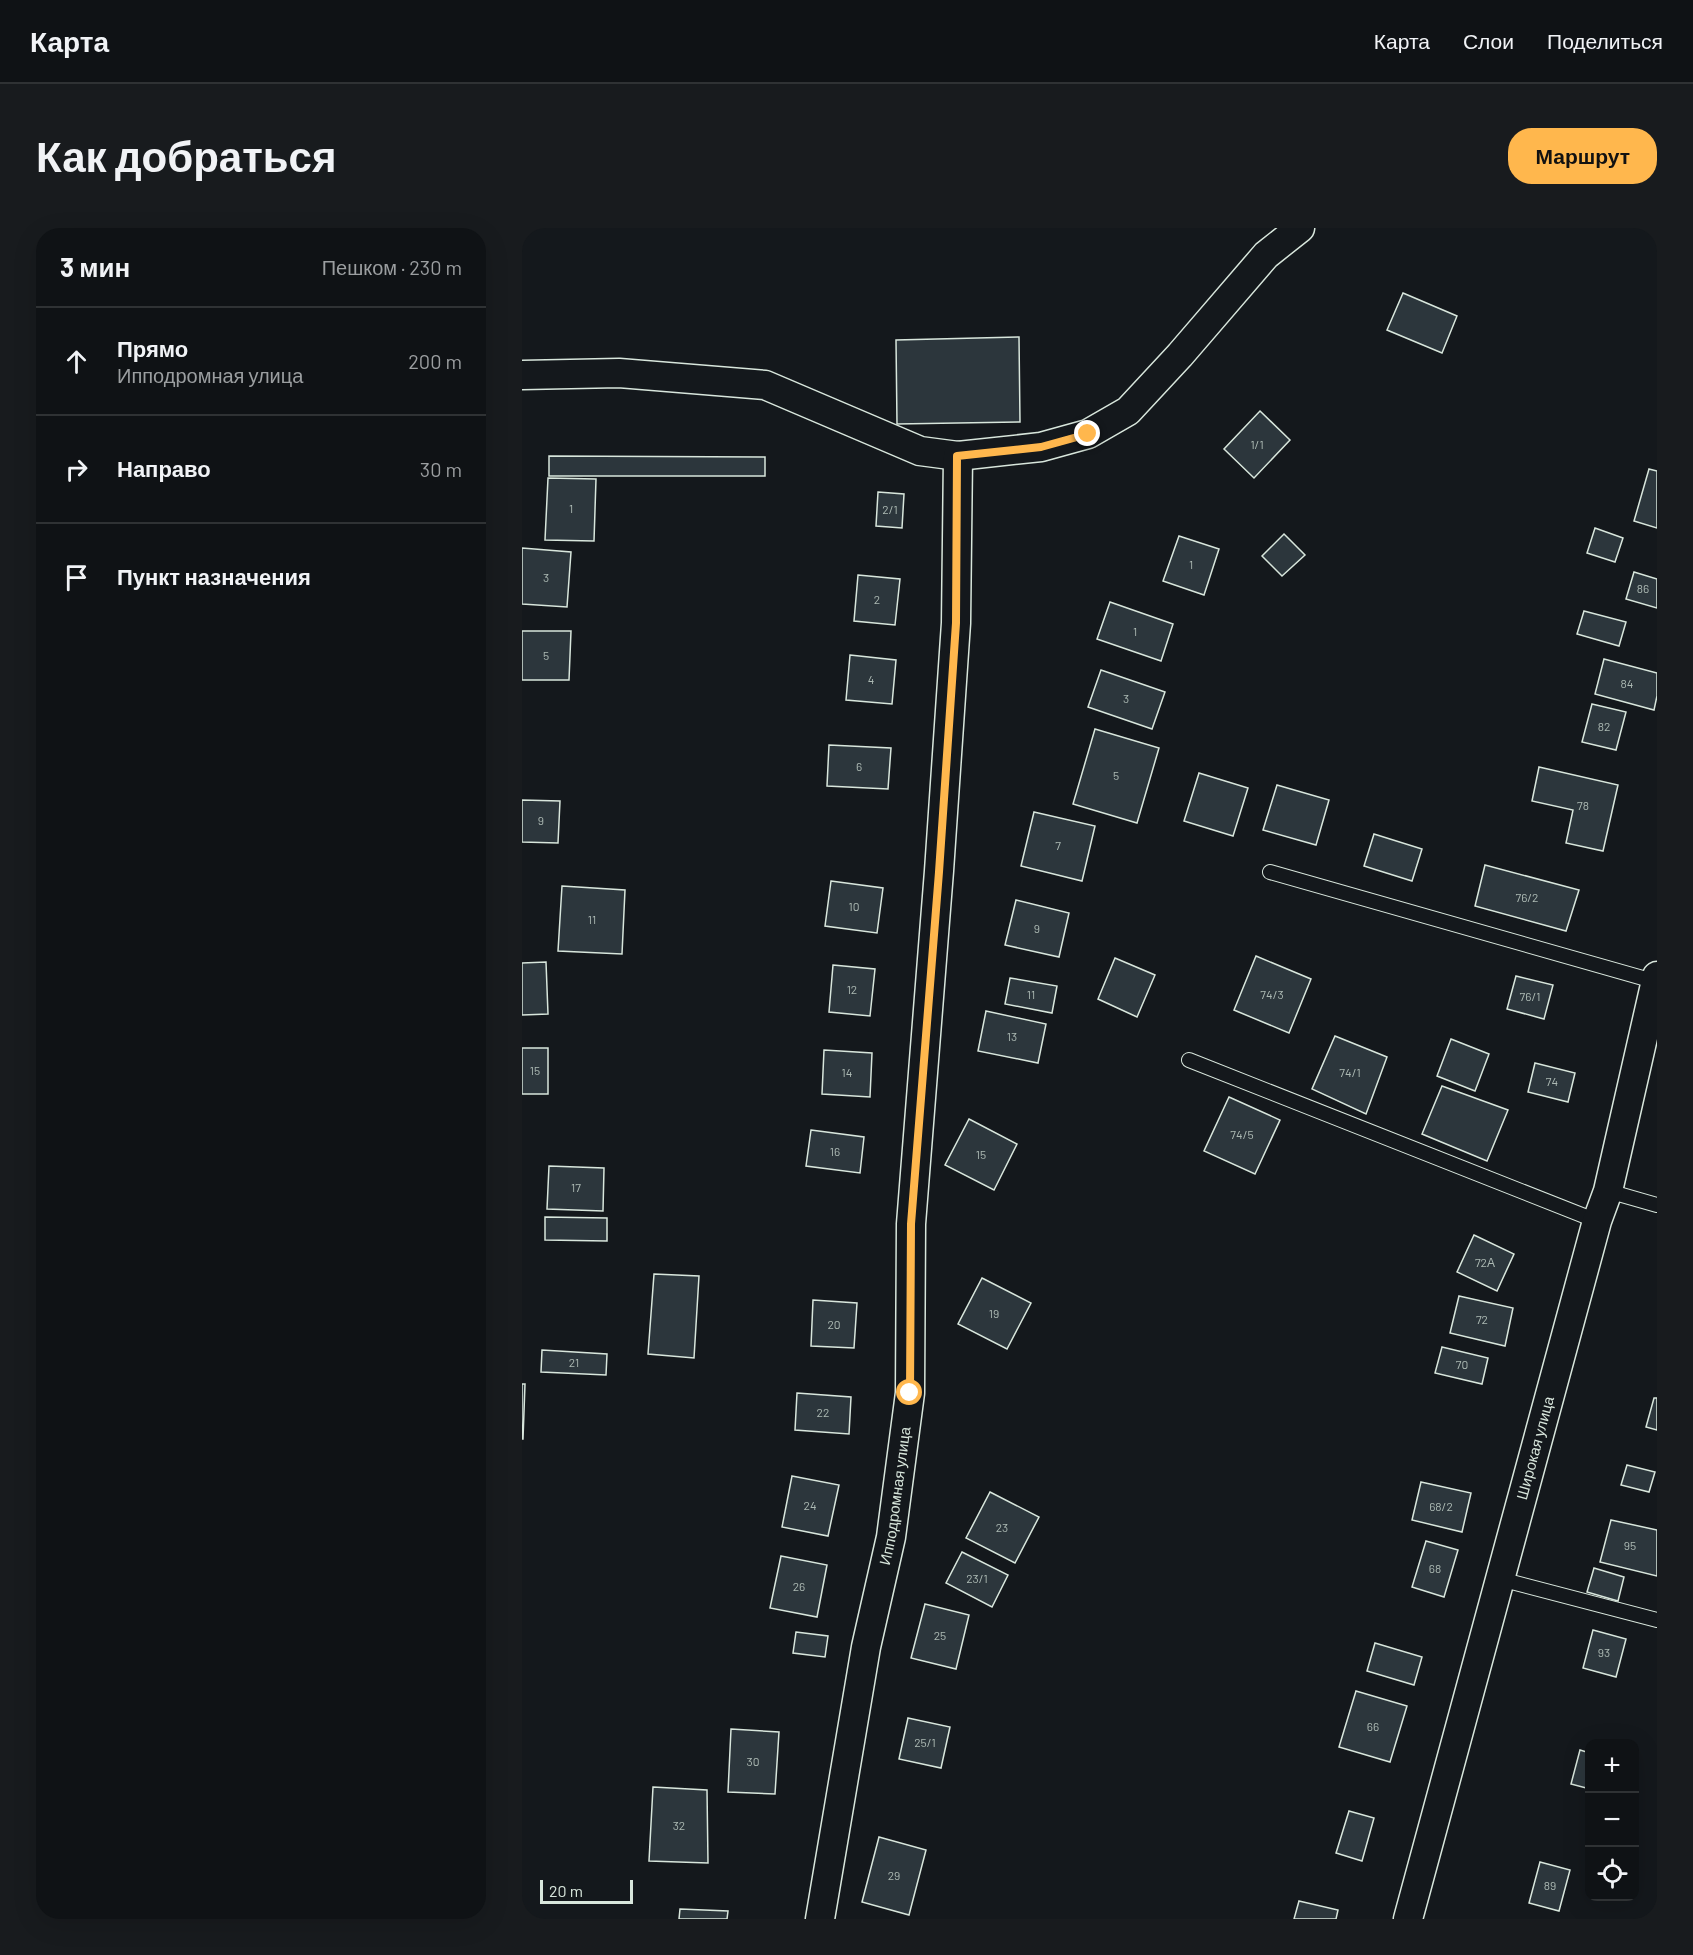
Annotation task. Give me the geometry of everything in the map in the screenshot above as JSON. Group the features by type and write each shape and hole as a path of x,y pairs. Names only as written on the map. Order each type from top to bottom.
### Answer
{"street":[{"path":"522,375 619,373 765,385 920,451 957,456 1041,447 1088,434 1128,411 1180,355 1266,255 1300,228"},
{"name":"Ипподромная улица","path":"820,1919 866,1647 891,1537 910,1393 911,1224 956,623 957,456"},
{"name":"Широкая улица","path":"1408,1919 1597,1221 1608,1191 1657,980"}],"lane":[{"path":"1270,872 1657,980"},
{"path":"1189,1060 1597,1221"},
{"path":"1608,1191 1657,1205"},
{"path":"1500,1579 1657,1620"}],"building":[{"path":"1403,293 1457,316 1442,353 1387,330"},
{"path":"1019,337 1020,422 897,424 896,340"},
{"path":"1260,411 1290,440 1254,478 1224,449"},
{"path":"549,456 765,457 765,476 549,476"},
{"path":"1649,469 1657,471 1657,528 1634,521"},
{"path":"548,478 596,479 594,541 545,540"},
{"path":"878,492 904,494 902,528 876,526"},
{"path":"1595,528 1623,538 1615,562 1587,553"},
{"path":"1284,534 1305,555 1282,576 1262,556"},
{"path":"1179,536 1219,549 1204,595 1163,581"},
{"path":"522,548 571,552 567,607 522,604"},
{"path":"1634,572 1657,579 1657,608 1626,599"},
{"path":"858,575 900,579 895,625 854,621"},
{"path":"1110,602 1173,624 1161,661 1097,639"},
{"path":"1584,611 1626,622 1619,646 1577,634"},
{"path":"522,631 571,631 569,680 522,680"},
{"path":"850,655 896,660 892,704 846,700"},
{"path":"1604,659 1657,673 1657,696 1654,710 1595,694"},
{"path":"1101,670 1165,692 1152,729 1088,707"},
{"path":"1592,704 1626,712 1616,750 1582,742"},
{"path":"1095,729 1159,748 1137,823 1073,804"},
{"path":"829,745 891,748 888,789 827,786"},
{"path":"1539,767 1618,785 1603,851 1566,843 1573,810 1532,801"},
{"path":"1199,773 1248,788 1233,836 1184,821"},
{"path":"1277,785 1329,800 1316,845 1263,830"},
{"path":"522,800 560,801 558,843 522,842"},
{"path":"1034,812 1095,826 1082,881 1021,866"},
{"path":"1374,834 1422,849 1412,881 1364,866"},
{"path":"1485,865 1579,890 1566,931 1475,906"},
{"path":"831,881 883,888 877,933 825,926"},
{"path":"562,886 625,890 622,954 558,951"},
{"path":"1016,900 1069,913 1059,957 1005,945"},
{"path":"1256,956 1311,979 1289,1033 1234,1010"},
{"path":"1115,958 1155,975 1137,1017 1098,999"},
{"path":"546,962 548,1014 522,1015 522,963"},
{"path":"833,965 875,969 870,1016 829,1012"},
{"path":"1516,976 1553,985 1544,1019 1507,1009"},
{"path":"1010,978 1057,986 1052,1013 1005,1004"},
{"path":"986,1011 1046,1024 1038,1063 978,1051"},
{"path":"1335,1036 1387,1057 1366,1114 1312,1089"},
{"path":"1451,1039 1489,1054 1475,1091 1437,1076"},
{"path":"522,1048 548,1048 548,1094 522,1094"},
{"path":"824,1050 872,1053 870,1097 822,1094"},
{"path":"1535,1063 1575,1073 1568,1102 1528,1092"},
{"path":"1442,1086 1508,1110 1487,1161 1422,1134"},
{"path":"1229,1097 1280,1120 1255,1174 1204,1151"},
{"path":"969,1119 1017,1144 994,1190 945,1165"},
{"path":"811,1130 864,1137 860,1173 806,1166"},
{"path":"549,1166 604,1168 603,1211 547,1209"},
{"path":"545,1217 607,1218 607,1241 545,1240"},
{"path":"1474,1235 1514,1254 1497,1291 1457,1272"},
{"path":"654,1274 699,1276 694,1358 648,1354"},
{"path":"982,1278 1031,1303 1007,1349 958,1324"},
{"path":"1459,1296 1513,1308 1505,1346 1450,1333"},
{"path":"813,1300 857,1303 854,1348 811,1346"},
{"path":"1442,1347 1488,1358 1482,1384 1435,1373"},
{"path":"542,1350 607,1354 606,1375 541,1372"},
{"path":"522,1384 525,1384 523,1439 522,1439"},
{"path":"797,1393 851,1397 849,1434 795,1430"},
{"path":"1654,1398 1657,1398 1657,1430 1646,1427"},
{"path":"1627,1465 1655,1472 1649,1492 1621,1485"},
{"path":"792,1476 839,1485 828,1536 782,1527"},
{"path":"1421,1482 1471,1493 1462,1532 1412,1520"},
{"path":"990,1492 1039,1517 1015,1563 966,1538"},
{"path":"1611,1520 1657,1530 1657,1576 1600,1562"},
{"path":"1426,1541 1458,1550 1444,1597 1412,1587"},
{"path":"962,1552 1008,1575 992,1607 946,1583"},
{"path":"781,1556 827,1565 817,1617 770,1608"},
{"path":"1594,1568 1624,1577 1618,1601 1587,1592"},
{"path":"925,1604 969,1615 956,1669 911,1658"},
{"path":"1593,1630 1626,1639 1616,1677 1583,1668"},
{"path":"796,1632 828,1636 825,1657 793,1653"},
{"path":"1375,1643 1422,1657 1414,1685 1367,1671"},
{"path":"1356,1691 1407,1706 1390,1762 1339,1747"},
{"path":"908,1718 950,1727 941,1768 899,1759"},
{"path":"731,1729 779,1732 775,1794 728,1792"},
{"path":"1580,1750 1585,1752 1585,1788 1571,1784"},
{"path":"653,1787 707,1790 708,1863 649,1861"},
{"path":"1349,1811 1374,1818 1362,1861 1336,1853"},
{"path":"879,1837 926,1850 909,1915 862,1902"},
{"path":"1540,1862 1570,1870 1559,1911 1529,1903"},
{"path":"1299,1901 1338,1910 1336,1919 1294,1919"},
{"path":"680,1909 728,1911 727,1919 679,1919"}],"route":[{"path":"910,1393 911,1224 956,623 957,456 1041,447 1088,434"}]}
